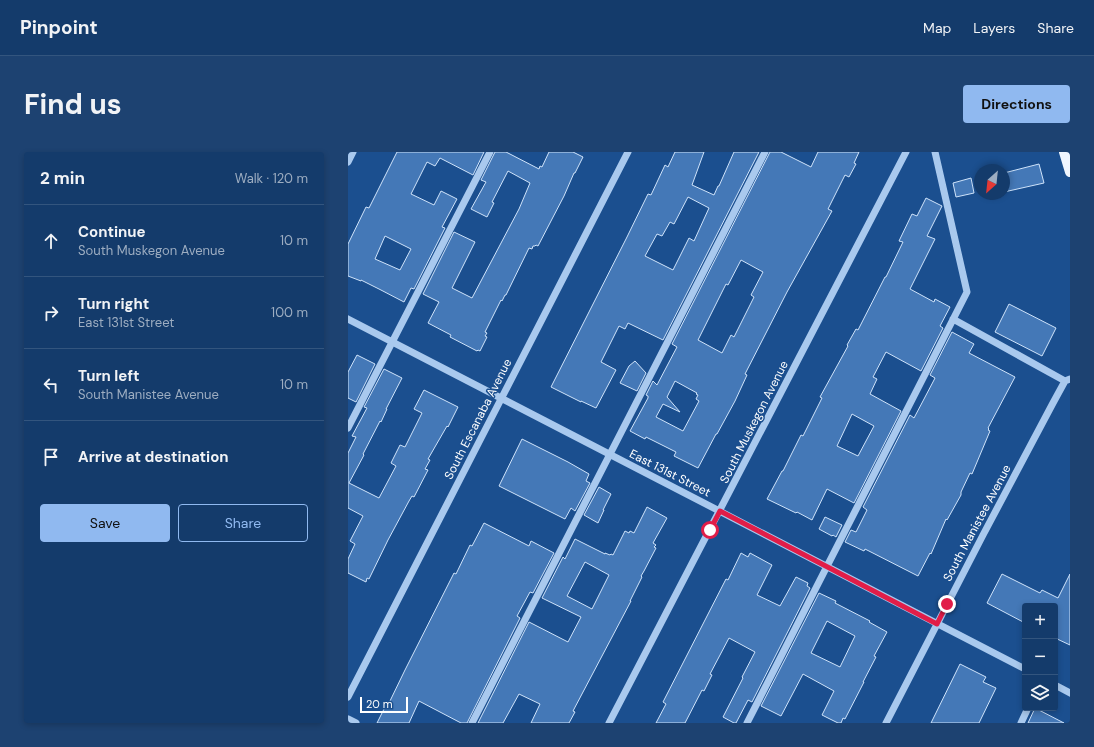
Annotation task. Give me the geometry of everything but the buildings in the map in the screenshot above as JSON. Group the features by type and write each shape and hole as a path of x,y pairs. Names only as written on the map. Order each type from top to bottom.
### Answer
{"main road":[{"path":"1064,152 1070,172"}],"street":[{"path":"348,162 353,152"},
{"path":"348,428 490,152"},
{"name":"South Escanaba Avenue","path":"348,697 628,152"},
{"path":"472,723 764,152"},
{"name":"South Muskegon Avenue","path":"609,723 906,152"},
{"path":"747,723 967,292 935,152"},
{"name":"East 131st Street","path":"348,318 1022,667"},
{"path":"953,319 1067,380"},
{"name":"South Manistee Avenue","path":"886,723 983,535 1053,403 1067,380"},
{"path":"1058,687 1070,693"},
{"path":"1021,723 1027,711"},
{"path":"348,719 356,723"}],"route":[{"path":"710,530 720,511 937,624 947,604"}]}
